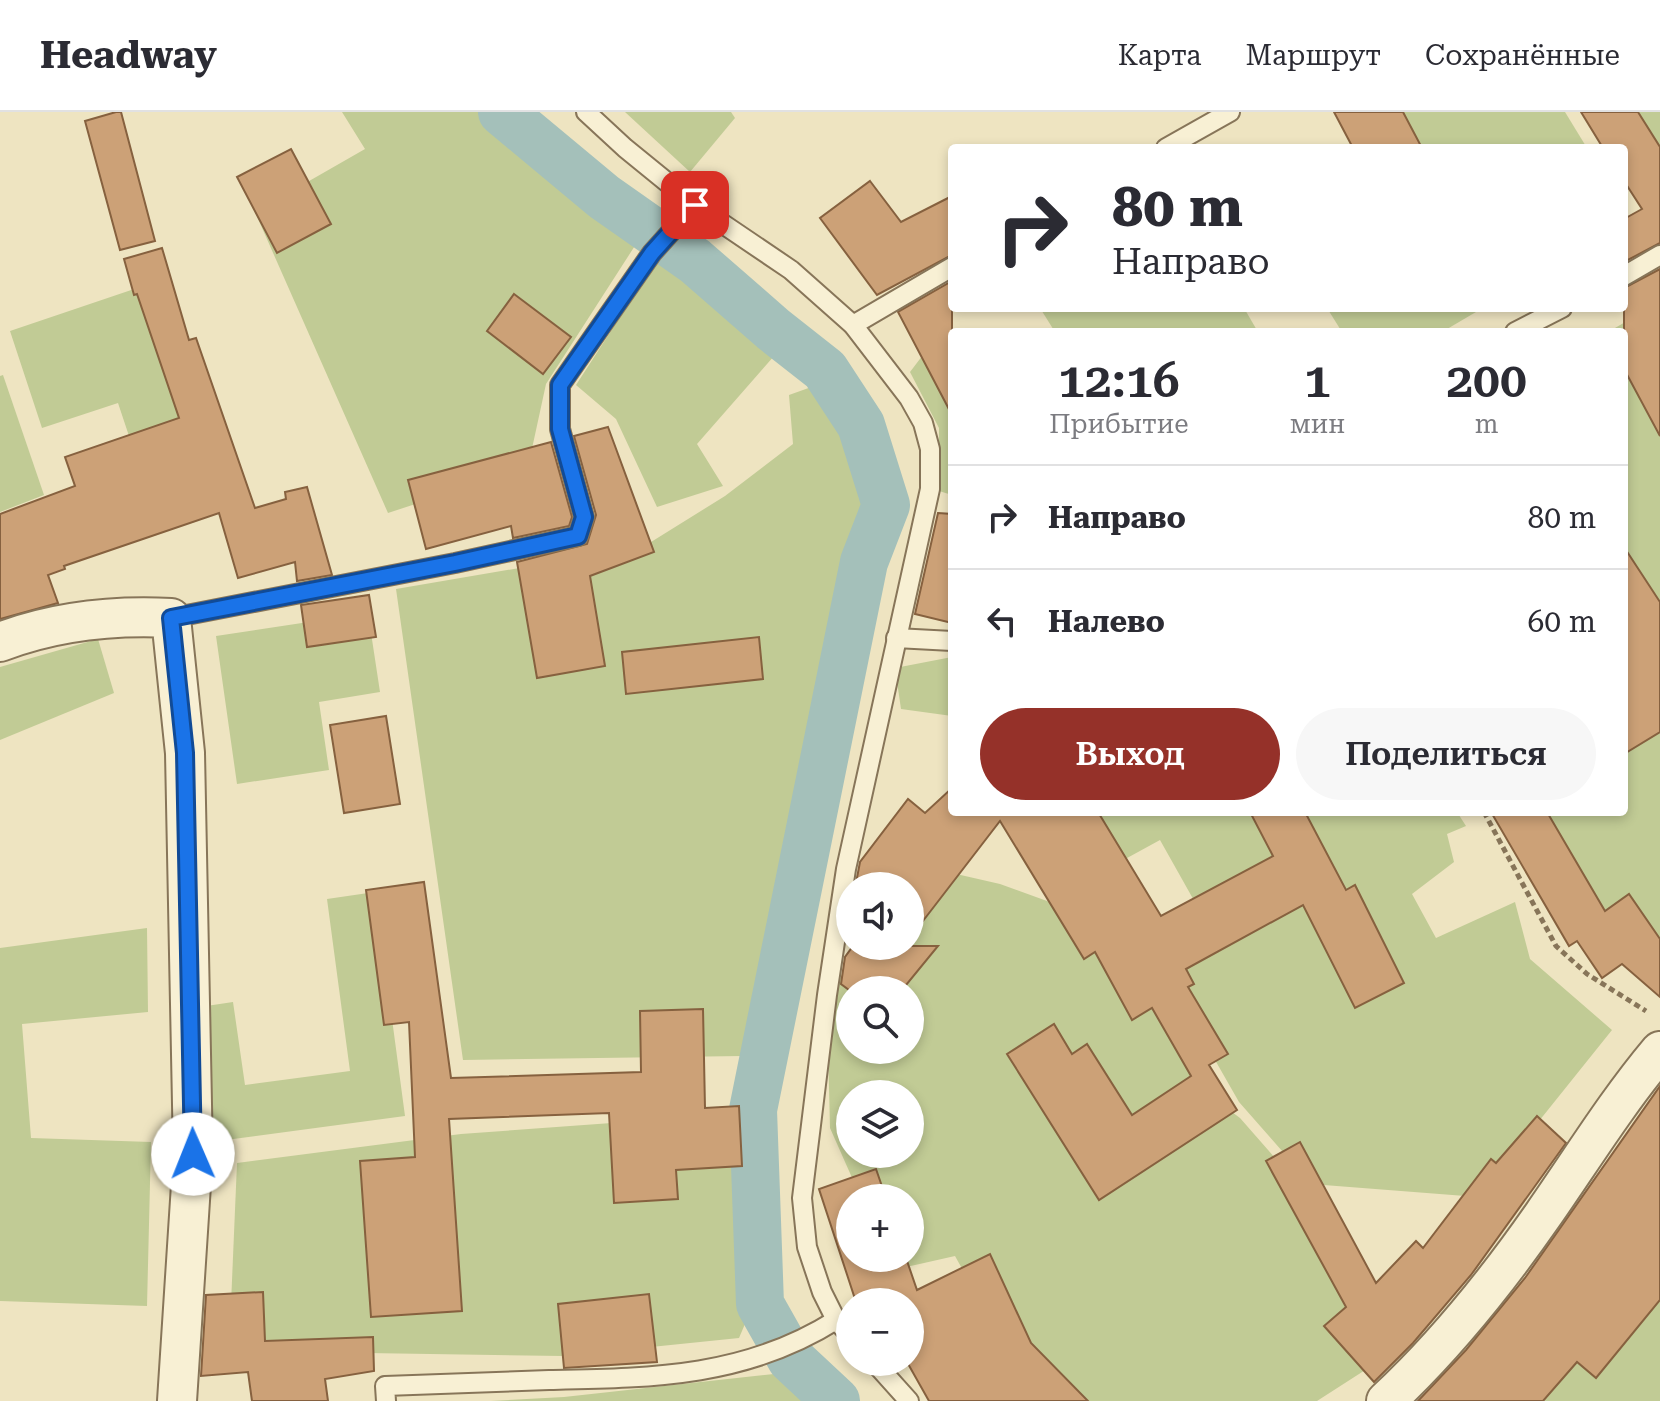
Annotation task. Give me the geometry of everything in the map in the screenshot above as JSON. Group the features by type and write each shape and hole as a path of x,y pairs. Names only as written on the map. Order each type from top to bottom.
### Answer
{"street":[{"path":"0,642 27,632 90,619 124,616 171,618 185,753 193,1154 177,1401"},
{"path":"1386,1401 1467,1315 1541,1217 1630,1086 1660,1051"}],"lane":[{"path":"386,1401 385,1386 637,1378 715,1370 806,1339 836,1320 822,1292 807,1247 802,1198 846,869 930,489 930,449 923,423 909,398 853,325 791,270 695,205 586,112"},
{"path":"1173,144 1230,112"},
{"path":"171,618 578,536 584,517 560,429 560,385 652,253 695,205"},
{"path":"1628,274 1660,255"},
{"path":"853,325 948,269"},
{"path":"1523,328 1554,312"},
{"path":"896,638 948,641"},
{"path":"887,1376 909,1401"}],"path":[{"path":"1486,816 1556,946 1587,974 1648,1012"}],"green space":[{"path":"342,112 487,112 517,146 638,241 546,384 528,467 388,513 255,212 365,149"},
{"path":"625,112 731,112 735,118 690,172"},
{"path":"1390,112 1565,112 1585,144 1409,144"},
{"path":"1605,112 1660,112 1660,196 1628,144"},
{"path":"668,253 781,348 697,444 723,486 657,507 616,419 576,385 657,260"},
{"path":"149,284 223,504 159,526 118,403 42,428 10,331"},
{"path":"1660,302 1660,614 1628,586 1628,328 1615,328"},
{"path":"1042,312 1246,312 1256,328 1052,328"},
{"path":"1330,312 1476,312 1449,328 1340,328"},
{"path":"945,326 950,328 948,494 939,491 939,428 910,372"},
{"path":"3,375 44,495 0,512 0,376"},
{"path":"817,385 830,389 854,426 878,502 858,559 771,976 742,1056 463,1060 396,589 643,547 725,496 793,444 789,395"},
{"path":"368,613 380,692 319,702 329,770 237,784 216,636"},
{"path":"98,639 114,693 0,740 0,667"},
{"path":"948,658 948,715 901,709 895,668"},
{"path":"1660,727 1660,942 1615,935 1532,816 1628,816 1628,743"},
{"path":"1078,816 1261,816 1297,881 1210,929 1160,840 1107,869"},
{"path":"1287,816 1460,816 1466,826 1447,834 1454,862 1412,894 1436,938 1515,902 1530,959 1612,1030 1478,1197 1311,1184 1239,1102 1167,976 1324,881"},
{"path":"917,865 1000,884 1080,913 1145,969 1228,1109 1240,1118 1303,1190 1373,1365 1317,1401 1061,1401 998,1333 955,1256 924,1263 924,1184 855,1184 848,1168 924,1168 924,1080 836,1080 836,1142 830,1128 827,1005 836,986 836,1064 924,1064 924,976 841,976 845,968 869,960 924,960 924,872 915,872"},
{"path":"375,892 405,1116 211,1142 193,1008 233,1002 245,1085 350,1071 327,899"},
{"path":"147,928 148,1012 22,1024 31,1138 151,1142 147,1306 0,1301 0,948"},
{"path":"736,1114 747,1197 753,1305 739,1338 563,1356 229,1351 237,1163 461,1134"},
{"path":"1660,1162 1660,1401 1491,1401"},
{"path":"774,1374 807,1401 491,1401 564,1397"}],"building":[{"path":"121,112 155,241 120,250 85,121"},
{"path":"1334,112 1403,112 1420,144 1351,144"},
{"path":"1581,112 1638,112 1660,147 1660,243 1628,260 1628,217 1642,209 1628,187 1628,144 1601,144"},
{"path":"291,149 331,224 277,253 237,177"},
{"path":"870,181 901,222 948,198 948,257 877,295 820,218"},
{"path":"162,248 189,340 196,338 255,508 286,499 285,492 307,487 332,575 297,581 295,562 238,578 219,513 64,566 65,569 48,575 58,603 0,619 0,514 75,486 65,457 179,418 124,259"},
{"path":"1660,269 1660,436 1628,376 1628,328 1624,328 1624,312 1628,312 1628,286"},
{"path":"948,283 948,312 952,312 952,328 948,328 948,407 898,312"},
{"path":"514,294 571,337 543,374 487,331"},
{"path":"608,427 654,552 590,576 605,666 537,678 517,562 587,544 596,515 574,436"},
{"path":"551,442 572,517 569,526 513,538 511,526 426,549 408,480"},
{"path":"938,513 948,514 948,622 915,614"},
{"path":"1628,553 1660,602 1660,732 1628,752"},
{"path":"369,595 376,637 307,647 301,605"},
{"path":"759,637 763,679 626,694 622,652"},
{"path":"386,716 400,804 344,813 330,725"},
{"path":"948,792 948,816 1100,816 1161,916 1273,856 1252,816 1307,816 1346,890 1355,885 1404,983 1355,1008 1303,905 1186,969 1194,984 1188,987 1228,1054 1209,1065 1237,1110 1099,1200 1007,1054 1054,1024 1072,1054 1087,1044 1132,1115 1191,1076 1152,1008 1132,1020 1095,952 1084,959 1000,821 924,920 924,872 858,872 860,862 908,799 925,813"},
{"path":"1493,816 1549,816 1605,911 1629,894 1660,939 1660,997 1622,964 1602,978 1577,941 1569,946"},
{"path":"424,882 451,1078 641,1072 640,1011 703,1009 705,1108 739,1106 742,1166 676,1170 678,1199 614,1203 609,1113 449,1119 462,1311 371,1317 360,1161 415,1157 409,1022 384,1025 366,890"},
{"path":"924,946 938,946 913,976 842,976 845,960 924,960"},
{"path":"1660,1086 1660,1300 1596,1378 1577,1362 1543,1401 1418,1401 1466,1350 1525,1278"},
{"path":"1537,1116 1566,1143 1471,1275 1413,1343 1374,1382 1324,1326 1346,1307 1266,1161 1300,1142 1376,1283 1416,1241 1423,1248 1491,1159 1496,1163"},
{"path":"876,1169 881,1184 836,1184 836,1241 819,1189"},
{"path":"990,1254 1031,1343 1088,1401 929,1401 915,1376 924,1376 924,1288 921,1288"},
{"path":"846,1272 911,1272 916,1288 851,1288"},
{"path":"263,1292 265,1341 373,1337 374,1371 325,1379 328,1401 252,1401 248,1372 201,1376 206,1295"},
{"path":"649,1294 657,1362 564,1368 558,1304"}],"waterway":[{"path":"502,112 604,197 695,261 825,370 861,425 886,505 864,562 753,1110 760,1304 791,1359 836,1401"}],"route":[{"path":"193,1154 185,753 171,618 578,536 584,517 560,429 560,385 652,253 695,205"}]}
